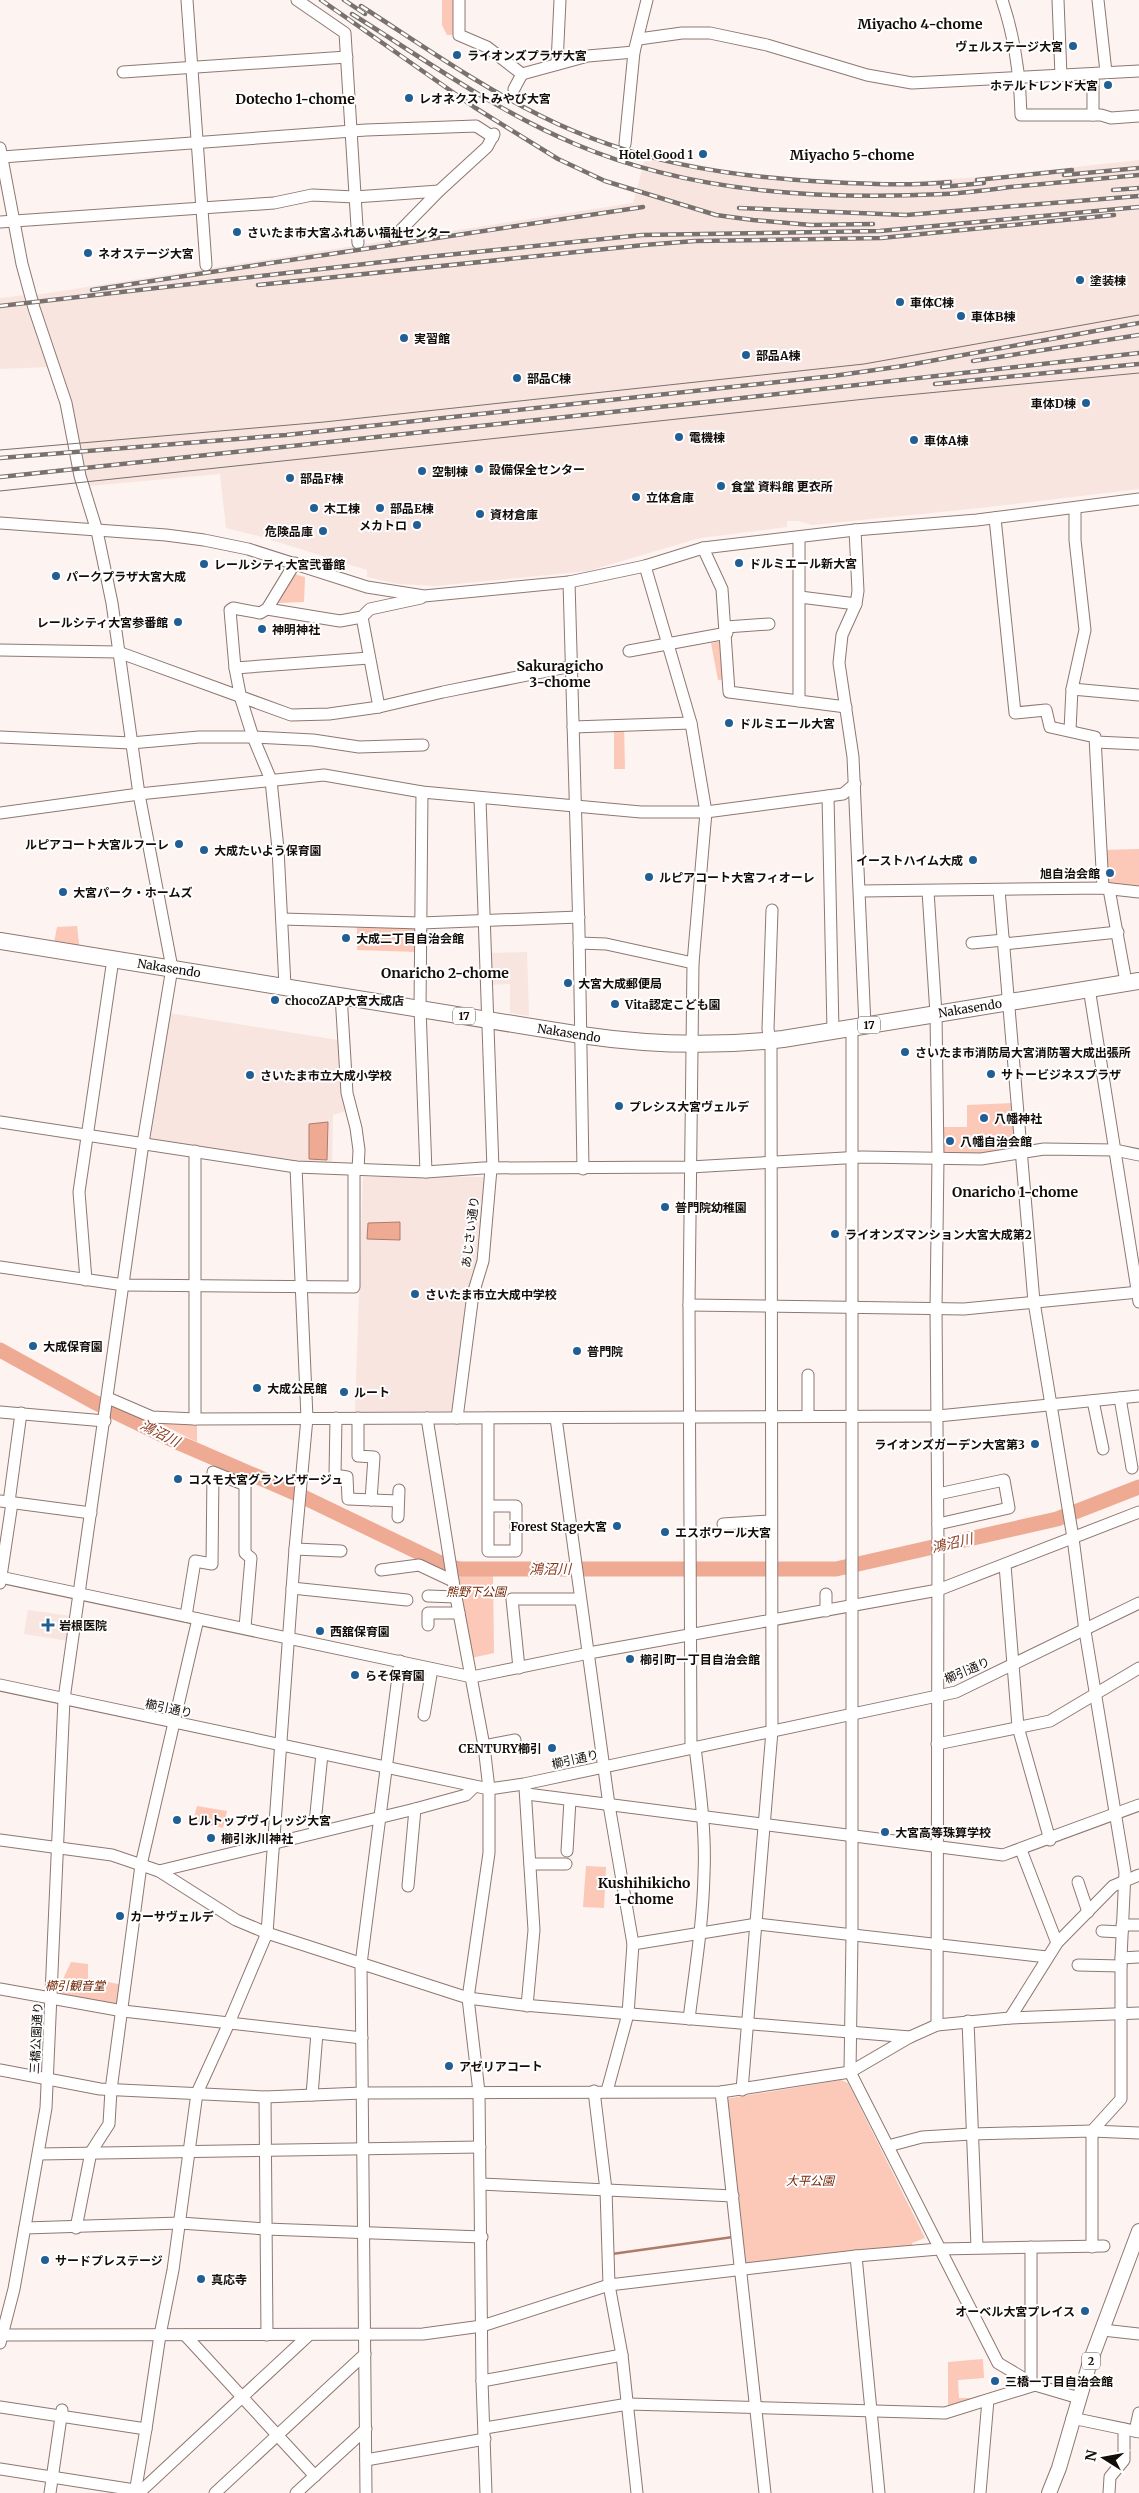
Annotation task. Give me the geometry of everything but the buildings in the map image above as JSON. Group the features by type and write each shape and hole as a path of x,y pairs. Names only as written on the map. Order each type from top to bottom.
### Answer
{"highway":[{"name":"Nakasendo","path":"0,941 581,1035 640,1042 692,1045 770,1040 1132,982"}],"main road":[{"name":"2","path":"1049,2493 1059,2468 1079,2398 1138,2239"}],"street":[{"path":"187,0 206,266"},
{"path":"297,0 345,33 358,243"},
{"path":"459,0 459,35 487,47 522,74"},
{"path":"557,64 560,0"},
{"path":"626,144 634,52 648,0"},
{"path":"1002,0 1011,25 1020,79 1021,115 1093,115 1111,118 1139,116"},
{"path":"1058,0 1061,76"},
{"path":"1098,0 1106,72"},
{"path":"639,38 682,33 710,33 767,45 867,76 912,83 1020,79 1139,71"},
{"path":"514,89 522,74 588,56 634,52"},
{"path":"124,72 347,57"},
{"path":"1093,74 1093,115"},
{"path":"172,968 139,794 112,603 97,532 80,476 66,403 31,298 13,222 1,152 197,143 268,135 476,126 494,135 487,147 439,191 394,237"},
{"path":"0,222 274,203 312,195 355,197 439,191"},
{"path":"0,523 97,532 166,535 204,540 248,549 367,587 424,596 569,582 645,566 703,548 855,530 995,518 1139,499"},
{"path":"1070,730 1072,689 1085,630 1074,508"},
{"path":"995,518 1015,713 1046,710 1050,726 1095,737 1106,889 1132,982"},
{"path":"855,530 859,581 856,604 842,635 840,650 855,784 861,891 858,1027 852,1157 852,1935 850,2072 998,2363 1033,2384 1079,2398"},
{"path":"799,537 799,701"},
{"path":"703,548 722,589 729,692 846,707"},
{"path":"267,609 295,564"},
{"path":"645,566 692,723 706,812 693,963 689,1305 693,1748 702,1816 704,1872 700,1932 689,2019"},
{"path":"569,582 583,1169"},
{"path":"367,587 366,613 369,658 379,707"},
{"path":"390,605 397,593"},
{"path":"286,986 271,780 241,699 235,668 230,610 233,608 260,612 267,609 340,621 390,605 417,600 424,596"},
{"path":"800,597 856,604"},
{"path":"628,651 726,630 768,624"},
{"path":"0,650 118,652 189,677 241,699 291,715 328,714 379,707 572,666"},
{"path":"235,668 369,658"},
{"path":"1072,689 1139,695"},
{"path":"573,727 692,723"},
{"path":"0,737 131,743 199,737 254,737 313,740 359,747 424,745"},
{"path":"1096,742 1139,744"},
{"path":"0,813 139,794 324,775 422,792 480,799 641,812 706,812 843,794 855,784"},
{"path":"422,792 420,1008 426,1172"},
{"path":"828,796 834,1030"},
{"name":"あじさい通り","path":"457,1418 473,1294 483,1261 492,1169 480,799"},
{"path":"861,891 1106,889 1139,892"},
{"path":"1,2339 160,2335 365,2336 423,2334 482,2326 609,2285 856,2256 939,2249 1098,2246 1092,2130 1121,2099 1121,1962 1124,1880 1126,1872 1085,1631 1073,1538 1034,1302 999,890"},
{"path":"928,891 936,1014 938,1158 936,1309 938,1416 937,2025"},
{"path":"742,2090 772,1731 770,1521 771,1164 770,1040 768,1029 772,910"},
{"path":"282,919 422,923 484,922 578,916"},
{"path":"972,943 1118,932"},
{"path":"579,943 606,944 693,963"},
{"path":"86,1280 79,1192 113,959"},
{"name":"三橋公園通り","path":"1,2339 26,2228 46,2108 64,1700 143,1143 172,968"},
{"path":"689,1305 936,1309 1138,1295 1089,988"},
{"path":"0,1267 124,1285 354,1287 356,1170 359,1150 356,1128 347,1093 341,995"},
{"path":"0,1122 86,1137 143,1143 296,1167 356,1170 426,1172 460,1168 583,1169 690,1167 771,1164 852,1157 981,1159 1044,1149 1115,1150 1139,1155"},
{"path":"195,1151 195,1419"},
{"path":"135,2492 180,2224 197,2093 267,1933 282,1746 288,1638 307,1418 296,1167"},
{"path":"808,1375 808,1415"},
{"path":"108,1400 152,1418 556,1418 771,1415 938,1416 1139,1396"},
{"path":"1120,1398 1132,1468"},
{"path":"1093,1401 1103,1449"},
{"path":"0,1412 105,1418"},
{"path":"21,1413 7,1502 0,1579 80,1593 472,1676 938,1590 1139,1512"},
{"path":"336,1418 335,1475 347,1477 348,1499 371,1500 398,1495 398,1517"},
{"path":"358,1418 358,1456 374,1457 371,1500"},
{"path":"427,1418 456,1598 484,1746 489,1789 489,1853 468,1998 479,2092 482,2381 486,2493"},
{"path":"488,1418 488,1506 488,1551 516,1551 516,1506 488,1506"},
{"path":"556,1418 604,1766 633,1944 628,2014 607,2091"},
{"path":"186,1616 195,1561 212,1564 213,1472 245,1485 245,1553 251,1558 245,1627"},
{"path":"938,1494 1004,1480 1009,1508 938,1524"},
{"path":"7,1502 91,1513"},
{"path":"723,1524 770,1521"},
{"path":"295,1549 341,1551"},
{"path":"381,1570 419,1565 453,1577"},
{"path":"1005,1565 1018,1728 1050,1840"},
{"path":"292,1588 407,1600"},
{"path":"826,1594 826,1611"},
{"path":"428,1596 456,1598"},
{"path":"519,1668 512,1599 580,1599"},
{"name":"櫛引通り","path":"0,1685 474,1787 525,1789 604,1766 956,1692 1085,1631 1139,1603"},
{"path":"428,1625 428,1613 459,1613"},
{"path":"76,2228 91,2152 109,2124 111,2090 141,1865 198,1619"},
{"path":"366,2493 361,1964 400,1661"},
{"path":"937,1744 1050,1721 1096,1696 1139,1668"},
{"path":"424,1715 432,1669"},
{"path":"484,1746 515,1740"},
{"path":"314,1833 322,1754"},
{"path":"159,1871 415,1809 466,1795 474,1787"},
{"path":"528,2006 534,1930 525,1789 570,1800 1004,1855 1050,1840 1139,1805"},
{"path":"567,1850 570,1800"},
{"path":"408,1886 415,1809"},
{"path":"0,1840 57,1846 112,1855 159,1871 236,1920 267,1933 468,1998 528,2006 910,2037"},
{"path":"1021,1850 1058,1943"},
{"path":"530,1864 566,1864"},
{"path":"1010,2018 1047,1957 1058,1943 1113,1886 1139,1875"},
{"path":"1078,1882 1088,1912"},
{"path":"633,1944 757,1924 1047,1957"},
{"path":"1102,1931 1139,1925"},
{"path":"1078,1965 1121,1962 1139,1957"},
{"path":"0,1988 123,2011 362,2038"},
{"path":"0,2070 48,2081 111,2090 266,2097 362,2093 721,2092 850,2072 910,2037 937,2025 1010,2018 1139,2013"},
{"path":"968,2021 977,2247"},
{"path":"312,2095 317,2033"},
{"path":"594,2091 606,2190 609,2285 622,2355 636,2493"},
{"path":"721,2092 765,2493"},
{"path":"266,2097 267,2335"},
{"path":"888,2146 922,2137 971,2134 1092,2130 1139,2133"},
{"path":"39,2154 189,2150 480,2147"},
{"path":"481,2184 732,2196"},
{"path":"26,2228 180,2224 266,2230 482,2237"},
{"path":"1031,2247 1033,2384"},
{"path":"856,2256 879,2493"},
{"path":"1103,2330 1139,2334"},
{"path":"185,2335 315,2476"},
{"path":"0,2469 135,2492 141,2491 309,2335"},
{"path":"215,2493 365,2354"},
{"path":"482,2381 622,2355"},
{"path":"366,2460 485,2433 628,2404 954,2412 1033,2384"},
{"path":"980,2493 988,2400"},
{"path":"0,2407 62,2412 146,2429"},
{"path":"50,2493 62,2412"},
{"path":"1109,2493 1110,2477 1124,2460 1139,2413"},
{"path":"1072,2418 1132,2431"},
{"path":"296,2493 366,2429"}],"shaded area":[{"path":"646,155 749,175 893,183 993,176 1139,160 1139,489 812,525 799,521 787,521 787,527 700,538 588,571 436,586 398,584 367,577 367,570 262,537 226,528 220,474 89,486 35,295 633,203"},
{"path":"25,295 50,367 0,369 0,298"},
{"path":"527,952 529,1016 510,1013 510,984 490,985 488,953"},
{"name":"さいたま市立大成小学校","path":"169,1013 338,1040 346,1111 333,1115 332,1168 146,1138"},
{"path":"328,1122 327,1160 309,1159 309,1124"},
{"name":"さいたま市立大成中学校","path":"363,1177 485,1177 478,1259 454,1411 355,1412"},
{"path":"400,1222 400,1240 367,1239 368,1223"},
{"name":"岩根医院","path":"28,1610 72,1616 68,1641 24,1634"}],"green space":[{"path":"442,0 457,0 457,35 447,35 442,25"},
{"path":"294,574 305,577 304,602 278,603"},
{"path":"724,641 726,679 718,680 711,643"},
{"path":"614,726 624,726 625,769 614,769"},
{"path":"1139,849 1139,890 1105,887 1103,850"},
{"path":"77,926 80,952 53,948 57,927"},
{"path":"357,926 416,928 416,952 357,950"},
{"path":"1014,1103 1018,1151 981,1156 940,1153 940,1127 967,1127 967,1105"},
{"path":"151,1419 197,1421 197,1442"},
{"name":"熊野下公園","path":"453,1570 493,1574 494,1653 471,1658"},
{"path":"197,1806 227,1811 223,1828 193,1822"},
{"path":"586,1866 606,1867 604,1908 583,1907"},
{"name":"櫛引観音堂","path":"71,1962 88,1964 88,1978 123,1985 118,2007 58,1996 57,1992"},
{"name":"大平公園","path":"841,2080 848,2083 925,2238 912,2243 912,2247 742,2265 725,2099"},
{"path":"983,2359 984,2378 958,2380 959,2398 971,2398 980,2395 980,2399 948,2409 948,2362"}],"waterway":[{"name":"鴻沼川","path":"0,1350 94,1402 177,1442 295,1493 449,1567 460,1569 836,1569 1057,1519 1139,1487"},
{"path":"612,2254 733,2237"}],"tram line":[{"path":"0,450 324,422 864,364 1139,315"},
{"path":"0,491 875,398 1139,373"}],"railway":[{"path":"321,0 474,107 558,159 605,181 716,215 811,225 873,224"},
{"path":"344,0 365,14"},
{"path":"361,6 450,64 518,104 576,132 646,156 718,171 791,180 890,184 950,182"},
{"path":"352,14 461,84 546,131 619,160 664,173 710,183 756,190 804,194 898,196 960,193 1139,175"},
{"path":"1064,175 1139,168"},
{"path":"977,180 1072,170"},
{"path":"942,187 984,183"},
{"path":"1113,190 1139,188"},
{"path":"739,208 906,215 1139,196"},
{"path":"92,290 643,207"},
{"path":"0,306 417,258 642,235 880,231 1139,207"},
{"path":"258,285 644,245 695,241 881,238 1114,215"},
{"path":"0,458 286,435 833,376 903,366 1139,323"},
{"path":"973,361 1139,335"},
{"path":"0,477 706,402 1139,353"},
{"path":"935,384 1139,364"}],"place":[{"name":"ヴェルステージ大宮","path":"1073,46"},
{"name":"ライオンズプラザ大宮","path":"457,55"},
{"name":"ホテルトレンド大宮","path":"1108,85"},
{"name":"レオネクストみやび大宮","path":"409,98"},
{"name":"Hotel Good 1","path":"703,154"},
{"name":"さいたま市大宮ふれあい福祉センター","path":"237,232"},
{"name":"ネオステージ大宮","path":"88,253"},
{"name":"塗装棟","path":"1080,280"},
{"name":"車体C棟","path":"900,302"},
{"name":"車体B棟","path":"961,316"},
{"name":"実習館","path":"404,338"},
{"name":"部品A棟","path":"746,355"},
{"name":"部品C棟","path":"517,378"},
{"name":"車体D棟","path":"1086,403"},
{"name":"電機棟","path":"679,437"},
{"name":"車体A棟","path":"914,440"},
{"name":"設備保全センター","path":"479,469"},
{"name":"空制棟","path":"422,471"},
{"name":"部品F棟","path":"290,478"},
{"name":"食堂 資料館 更衣所","path":"721,486"},
{"name":"立体倉庫","path":"636,497"},
{"name":"木工棟","path":"314,508"},
{"name":"部品E棟","path":"380,508"},
{"name":"資材倉庫","path":"480,514"},
{"name":"メカトロ","path":"417,525"},
{"name":"危険品庫","path":"323,531"},
{"name":"ドルミエール新大宮","path":"739,563"},
{"name":"レールシティ大宮弐番館","path":"204,564"},
{"name":"パークプラザ大宮大成","path":"56,576"},
{"name":"レールシティ大宮参番館","path":"178,622"},
{"name":"神明神社","path":"262,629"},
{"name":"ドルミエール大宮","path":"729,723"},
{"name":"ルピアコート大宮ルフーレ","path":"179,844"},
{"name":"大成たいよう保育園","path":"204,850"},
{"name":"イーストハイム大成","path":"973,860"},
{"name":"旭自治会館","path":"1110,873"},
{"name":"ルピアコート大宮フィオーレ","path":"649,877"},
{"name":"大宮パーク・ホームズ","path":"63,892"},
{"name":"大成二丁目自治会館","path":"346,938"},
{"name":"大宮大成郵便局","path":"568,983"},
{"name":"chocoZAP大宮大成店","path":"275,1000"},
{"name":"Vita認定こども園","path":"615,1004"},
{"name":"さいたま市消防局大宮消防署大成出張所","path":"905,1052"},
{"name":"サトービジネスプラザ","path":"991,1074"},
{"name":"さいたま市立大成小学校","path":"250,1075"},
{"name":"プレシス大宮ヴェルデ","path":"619,1106"},
{"name":"八幡神社","path":"984,1118"},
{"name":"八幡自治会館","path":"950,1141"},
{"name":"普門院幼稚園","path":"665,1207"},
{"name":"ライオンズマンション大宮大成第2","path":"835,1234"},
{"name":"さいたま市立大成中学校","path":"415,1294"},
{"name":"大成保育園","path":"33,1346"},
{"name":"普門院","path":"577,1351"},
{"name":"大成公民館","path":"257,1388"},
{"name":"ルート","path":"344,1392"},
{"name":"ライオンズガーデン大宮第3","path":"1035,1444"},
{"name":"コスモ大宮グランビザージュ","path":"178,1479"},
{"name":"Forest Stage大宮","path":"617,1526"},
{"name":"エスポワール大宮","path":"665,1532"},
{"name":"岩根医院","path":"48,1625"},
{"name":"西舘保育園","path":"320,1631"},
{"name":"櫛引町一丁目自治会館","path":"630,1659"},
{"name":"らそ保育園","path":"355,1675"},
{"name":"CENTURY櫛引","path":"552,1748"},
{"name":"ヒルトップヴィレッジ大宮","path":"177,1820"},
{"name":"大宮高等珠算学校","path":"885,1832"},
{"name":"櫛引氷川神社","path":"211,1838"},
{"name":"カーサヴェルデ","path":"120,1916"},
{"name":"アゼリアコート","path":"449,2066"},
{"name":"サードプレステージ","path":"45,2260"},
{"name":"真応寺","path":"201,2279"},
{"name":"オーベル大宮プレイス","path":"1085,2311"},
{"name":"三橋一丁目自治会館","path":"995,2381"}],"district":[{"name":"Miyacho 4-chome","path":"920,24"},
{"name":"Dotecho 1-chome","path":"295,99"},
{"name":"Miyacho 5-chome","path":"852,155"},
{"name":"Sakuragicho 3-chome","path":"560,674"},
{"name":"Onaricho 2-chome","path":"445,973"},
{"name":"Onaricho 1-chome","path":"1015,1192"},
{"name":"Kushihikicho 1-chome","path":"644,1892"}]}
